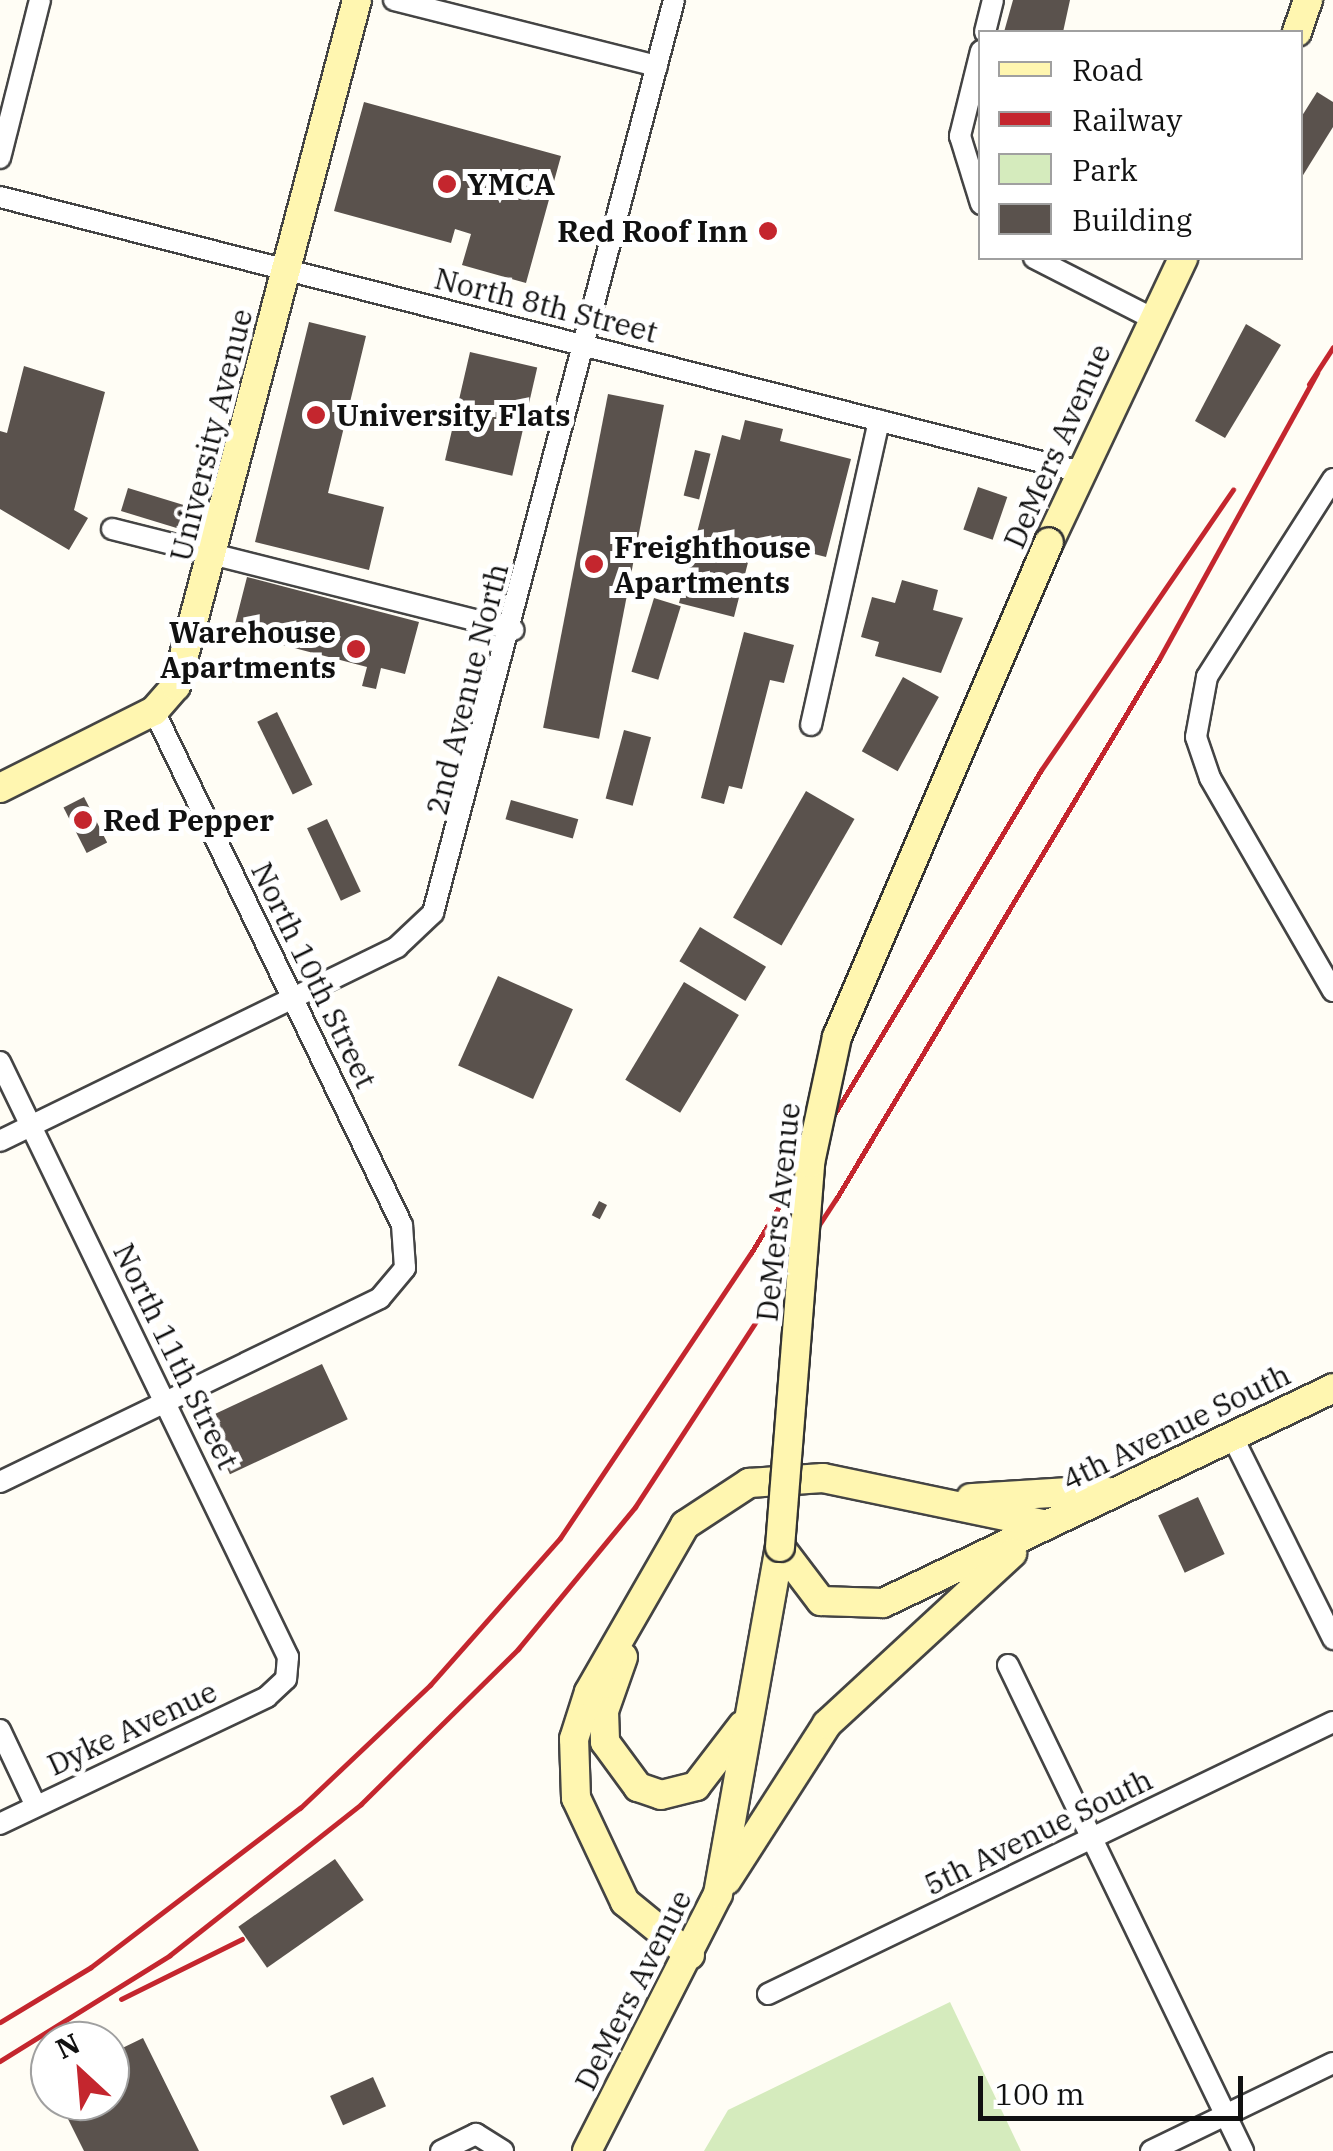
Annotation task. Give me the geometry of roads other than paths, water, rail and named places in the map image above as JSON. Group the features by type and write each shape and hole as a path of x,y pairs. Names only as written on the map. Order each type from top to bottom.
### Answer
{"main road":[{"name":"University Avenue","path":"0,788 154,710 188,658 357,0"},
{"path":"1298,30 1308,0"},
{"name":"DeMers Avenue","path":"586,2151 718,1894 780,1547 810,1163 837,1037 1077,471 1182,260"},
{"name":"4th Avenue South","path":"1047,1524 1333,1388"},
{"path":"690,1955 626,1902 576,1798 574,1739 589,1692 644,1586 684,1525 749,1483 823,1478 1047,1524"},
{"path":"905,1495 1122,1488"},
{"path":"780,1547 820,1602 845,1609 883,1603 1047,1524"},
{"path":"718,1894 828,1724 948,1605 1047,1524"},
{"path":"644,1586 604,1712 618,1770 661,1795 696,1786 733,1746 753,1702"}],"street":[{"path":"0,158 40,0"},
{"path":"394,0 657,66"},
{"name":"2nd Avenue North","path":"0,1142 397,947 434,914 513,630 674,0"},
{"path":"986,30 993,0"},
{"path":"978,60 960,136 978,197"},
{"name":"North 8th Street","path":"0,197 1077,471"},
{"path":"1038,260 1152,318"},
{"path":"810,724 879,421"},
{"path":"1333,479 1207,678 1198,708 1196,738 1210,778 1333,992"},
{"path":"112,529 513,630"},
{"name":"North 10th Street","path":"154,710 402,1224 406,1268 380,1298 166,1402"},
{"name":"North 11th Street","path":"0,1062 288,1657 286,1679"},
{"path":"0,1482 166,1402"},
{"path":"1232,1436 1333,1639"},
{"path":"1008,1665 1243,2151"},
{"name":"Dyke Avenue","path":"0,1824 267,1697 286,1679"},
{"name":"5th Avenue South","path":"768,1994 1333,1722"},
{"path":"0,1730 36,1806"},
{"path":"1152,2151 1333,2064"},
{"path":"441,2151 476,2134 503,2151"}],"railway":[{"path":"1309,384 1333,347"},
{"path":"0,2061 170,1955 361,1804 518,1649 635,1507 836,1199 1159,659 1317,373"},
{"path":"0,2022 91,1967 300,1808 430,1685 560,1538 751,1253 1041,770 1233,490"},
{"path":"121,1999 242,1939"}],"place":[{"name":"YMCA","path":"447,184"},
{"name":"Red Roof Inn","path":"768,231"},
{"name":"University Flats","path":"316,415"},
{"name":"Freighthouse Apartments","path":"594,564"},
{"name":"Warehouse Apartments","path":"356,649"},
{"name":"Red Pepper","path":"83,820"}]}
